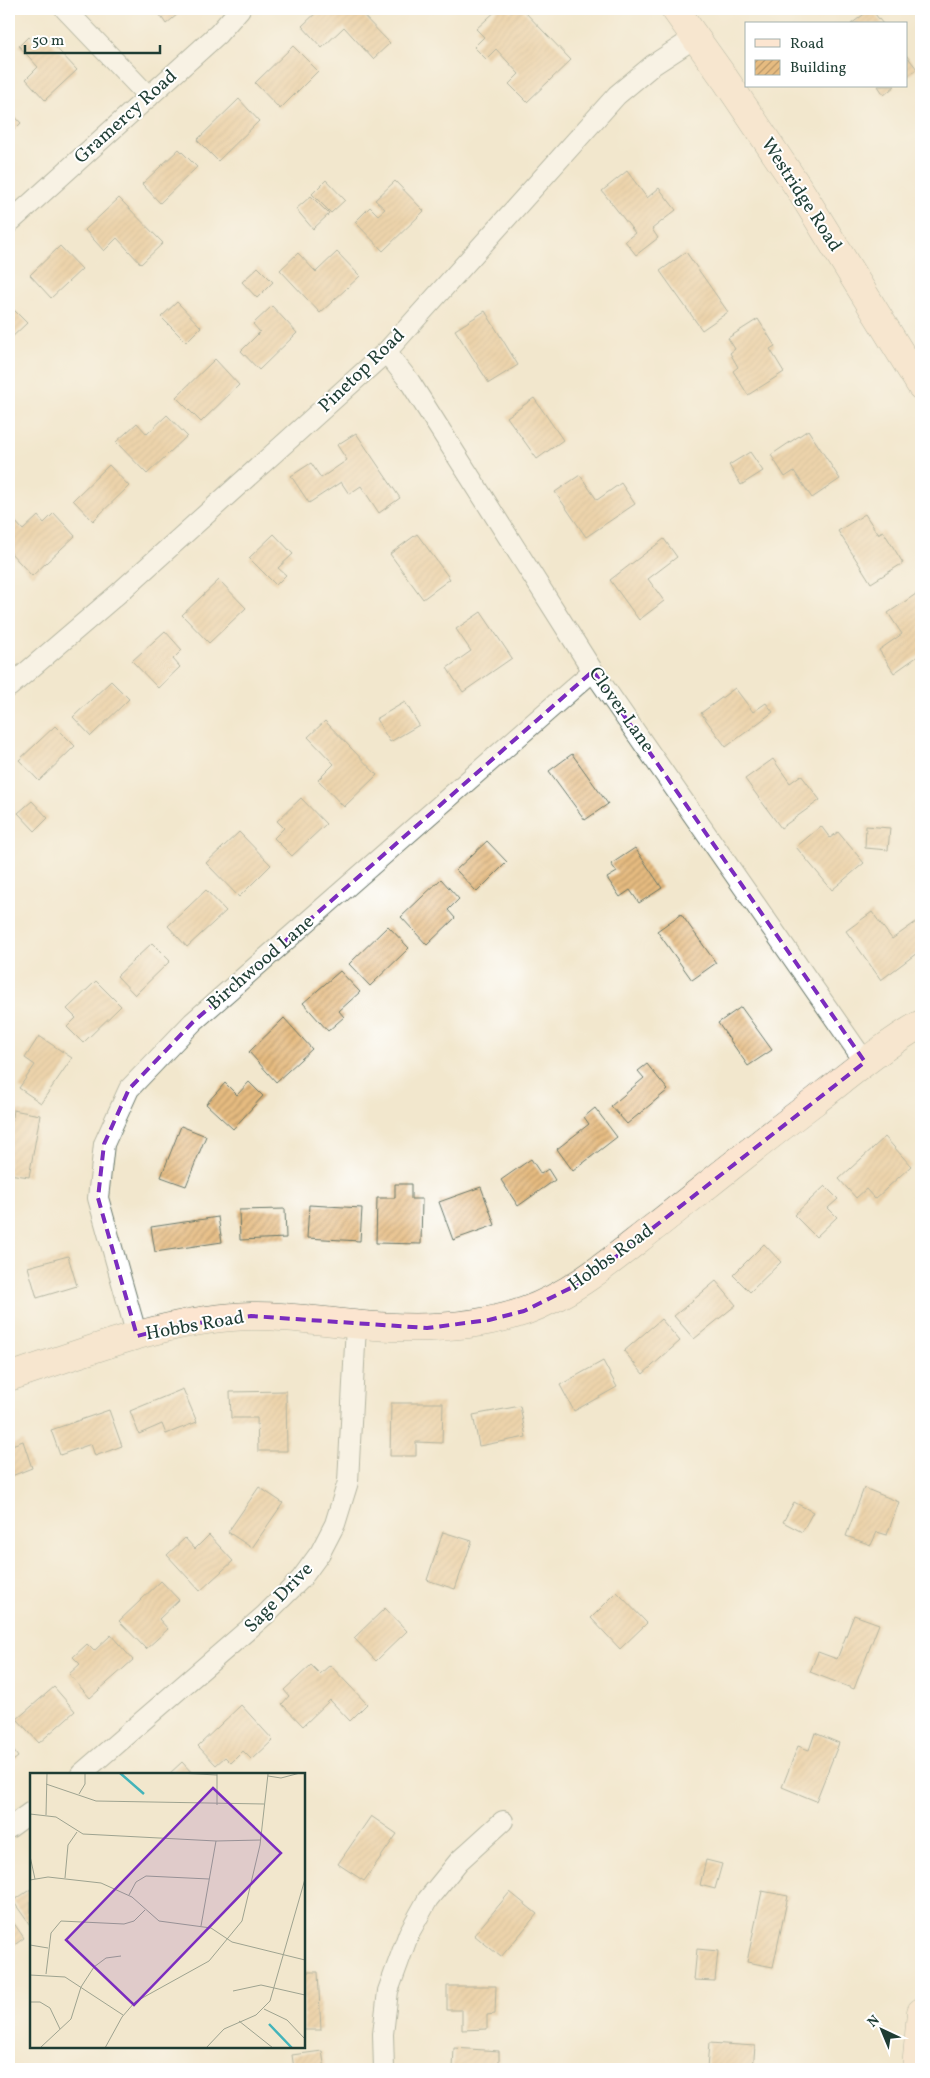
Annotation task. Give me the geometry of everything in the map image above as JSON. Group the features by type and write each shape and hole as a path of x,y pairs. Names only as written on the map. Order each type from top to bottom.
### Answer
{"street":[{"path":"65,9 149,97"},
{"name":"Gramercy Road","path":"9,223 218,34 240,9"},
{"name":"Westridge Road","path":"675,9 800,190 921,386"},
{"name":"Pinetop Road","path":"9,687 120,592 386,352 617,94 659,60 696,37"},
{"name":"Clover Lane","path":"386,352 410,382 594,671 865,1062"},
{"name":"Birchwood Lane","path":"137,1336 98,1198 104,1144 129,1088 193,1022 594,671"},
{"name":"Hobbs Road","path":"9,1376 137,1336 176,1326 251,1316 356,1325 427,1328 489,1320 524,1311 552,1299 585,1281 865,1062 921,1024"},
{"name":"Sage Drive","path":"82,1773 265,1615 301,1579 320,1553 334,1524 348,1482 356,1325"},
{"path":"9,1828 30,1813"},
{"path":"384,2069 383,2034 388,1991 409,1933 428,1899 459,1861 503,1822"},
{"path":"916,2069 921,2012"}],"highlighted area":[{"path":"593,671 865,1062 585,1281 524,1311 489,1320 427,1328 251,1316 176,1326 137,1336 98,1198 104,1144 129,1089 193,1022"}],"building":[{"path":"156,9 184,9 166,24"},
{"path":"320,9 357,9 390,43 373,59 344,27 322,48 302,26"},
{"path":"498,9 508,9 512,12 515,9 522,9 571,60 527,102 509,84 519,74 496,49 486,59 474,47 484,37 476,29"},
{"path":"871,9 881,22 854,22"},
{"path":"28,37 36,46 46,37 77,70 45,100 26,79 38,67 19,46"},
{"path":"293,46 318,71 280,109 255,83"},
{"path":"908,58 917,69 908,76"},
{"path":"879,88 893,88 884,95"},
{"path":"239,99 259,121 218,161 197,140"},
{"path":"9,110 21,123 9,135"},
{"path":"179,149 197,167 160,203 142,184"},
{"path":"627,171 647,198 659,188 676,210 652,229 658,238 636,255 625,241 635,233 602,191"},
{"path":"326,180 345,200 331,213 312,194"},
{"path":"395,181 424,211 383,251 355,222 370,207 378,215 385,209 375,200"},
{"path":"311,196 329,214 313,229 296,209"},
{"path":"119,198 163,243 141,264 117,238 104,251 85,230"},
{"path":"60,246 82,269 51,298 30,275"},
{"path":"337,252 360,276 320,313 280,270 298,253 316,272"},
{"path":"686,252 728,312 702,330 660,271"},
{"path":"258,267 273,282 257,298 242,282"},
{"path":"177,302 201,327 186,342 161,317"},
{"path":"9,305 27,323 9,340"},
{"path":"272,306 297,333 259,370 241,351 260,332 253,324"},
{"path":"485,311 518,365 489,383 455,330"},
{"path":"758,319 775,346 770,349 784,372 748,395 733,371 738,367 730,353 735,349 728,338"},
{"path":"215,359 239,385 201,422 176,397"},
{"path":"534,398 563,440 537,459 507,417"},
{"path":"167,415 187,436 147,474 116,442 137,423 147,434"},
{"path":"808,430 840,479 812,498 794,471 785,477 771,455"},
{"path":"356,433 400,498 379,513 361,486 349,494 341,482 309,503 291,476 311,463 321,478 347,460 337,445"},
{"path":"750,452 763,471 741,485 729,465"},
{"path":"109,465 129,486 93,521 73,500"},
{"path":"580,475 597,500 621,483 635,504 586,537 555,492"},
{"path":"54,513 75,536 32,576 9,551 9,525 14,520 23,530 38,516 44,523"},
{"path":"865,514 878,534 883,531 903,563 871,583 838,531"},
{"path":"274,534 293,554 278,568 286,575 276,585 249,558"},
{"path":"417,534 450,579 423,599 390,554"},
{"path":"664,539 677,557 648,579 664,601 639,620 610,580"},
{"path":"219,580 246,608 209,643 182,615"},
{"path":"916,594 921,601 921,654 894,673 879,650 902,634 888,613"},
{"path":"481,612 512,658 463,692 447,668 471,651 456,629"},
{"path":"165,631 182,650 173,659 180,667 158,688 132,661"},
{"path":"111,681 129,699 91,736 73,717"},
{"path":"735,688 753,712 766,703 773,712 726,747 701,713"},
{"path":"405,702 419,725 390,742 376,719"},
{"path":"325,721 377,775 344,807 318,780 334,764 308,737"},
{"path":"55,726 75,746 39,781 19,760"},
{"path":"572,754 608,804 585,820 549,771"},
{"path":"773,759 790,783 801,775 820,800 781,828 745,779"},
{"path":"301,798 326,824 292,856 274,838 284,828 277,821"},
{"path":"32,801 48,818 35,831 18,813"},
{"path":"821,826 830,838 838,832 864,863 832,890 796,847"},
{"path":"866,826 890,828 888,850 865,848"},
{"path":"239,832 271,865 239,897 206,863"},
{"path":"487,841 507,862 477,892 456,870"},
{"path":"635,848 662,888 639,903 630,890 620,897 607,878 617,872 611,864"},
{"path":"441,879 459,899 448,910 455,918 427,945 401,917"},
{"path":"206,890 226,911 187,947 168,926"},
{"path":"872,912 892,939 916,922 921,930 921,950 881,980 846,931"},
{"path":"681,914 716,963 692,980 657,931"},
{"path":"388,926 409,948 370,986 349,964"},
{"path":"152,943 170,961 135,995 117,976"},
{"path":"340,971 360,992 339,1011 344,1017 328,1031 303,1003"},
{"path":"96,981 121,1006 83,1043 67,1027 76,1018 67,1009"},
{"path":"741,1007 772,1050 748,1066 718,1023"},
{"path":"284,1018 312,1049 276,1082 249,1052"},
{"path":"39,1036 72,1058 41,1103 19,1088 35,1065 25,1058"},
{"path":"647,1064 668,1090 627,1124 611,1106 644,1078 638,1071"},
{"path":"249,1082 263,1096 233,1129 206,1104 225,1083 237,1095"},
{"path":"595,1108 617,1137 573,1171 557,1149 589,1124 584,1117"},
{"path":"13,1110 40,1115 29,1177 9,1174 9,1124 11,1124"},
{"path":"181,1126 206,1136 186,1186 161,1177"},
{"path":"885,1137 911,1166 875,1199 866,1189 856,1198 839,1179"},
{"path":"531,1159 541,1174 548,1169 555,1180 518,1206 501,1180"},
{"path":"395,1184 411,1184 411,1199 422,1199 421,1244 376,1243 377,1198 395,1198"},
{"path":"825,1186 838,1199 828,1208 837,1217 816,1237 794,1215"},
{"path":"481,1187 495,1225 453,1240 439,1202"},
{"path":"309,1205 362,1208 360,1241 307,1238"},
{"path":"285,1209 286,1238 240,1240 239,1210"},
{"path":"218,1217 222,1242 155,1252 151,1227"},
{"path":"764,1244 781,1262 750,1292 733,1275"},
{"path":"68,1256 77,1286 37,1298 28,1267"},
{"path":"716,1281 736,1305 694,1339 674,1316"},
{"path":"661,1319 680,1341 643,1374 624,1351"},
{"path":"603,1361 617,1387 574,1411 560,1385"},
{"path":"183,1389 197,1422 166,1434 162,1424 139,1434 130,1411"},
{"path":"286,1391 287,1451 258,1451 257,1418 231,1418 230,1392"},
{"path":"391,1403 443,1403 442,1443 416,1442 416,1456 390,1456"},
{"path":"520,1406 526,1437 479,1446 473,1415"},
{"path":"109,1410 122,1446 95,1456 91,1444 60,1455 51,1430"},
{"path":"23,1441 32,1468 9,1477 9,1446"},
{"path":"259,1487 283,1503 252,1548 228,1532"},
{"path":"864,1488 899,1502 887,1535 877,1532 871,1545 846,1536"},
{"path":"794,1502 813,1512 802,1532 783,1522"},
{"path":"443,1532 472,1541 455,1589 427,1580"},
{"path":"209,1535 233,1561 200,1591 167,1555 185,1538 195,1549"},
{"path":"161,1581 179,1600 159,1619 168,1629 146,1649 119,1621"},
{"path":"617,1592 647,1623 620,1649 591,1618"},
{"path":"385,1608 407,1631 376,1661 354,1638"},
{"path":"854,1615 879,1624 854,1689 810,1672 818,1652 837,1659"},
{"path":"111,1635 133,1660 90,1698 69,1674 80,1664 73,1657 87,1644 94,1651"},
{"path":"311,1665 320,1674 330,1665 367,1704 350,1721 330,1700 303,1726 282,1704 289,1696 284,1690"},
{"path":"54,1687 75,1711 39,1743 17,1719"},
{"path":"241,1705 273,1740 252,1760 243,1751 231,1763 225,1757 216,1765 198,1746"},
{"path":"815,1733 839,1743 816,1801 782,1787 798,1746 809,1750"},
{"path":"9,1744 18,1757 9,1764"},
{"path":"182,1762 192,1773 170,1773"},
{"path":"371,1816 397,1834 364,1881 338,1864"},
{"path":"706,1860 722,1864 715,1889 700,1885"},
{"path":"30,1890 30,1925 13,1901"},
{"path":"762,1891 788,1896 773,1967 747,1962"},
{"path":"510,1892 537,1914 501,1957 474,1935"},
{"path":"9,1916 24,1938 9,1949"},
{"path":"697,1949 718,1951 715,1981 694,1980"},
{"path":"305,1972 318,1972 321,2030 305,2030"},
{"path":"447,1986 496,1986 495,2014 487,2015 487,2029 462,2030 462,2010 447,2010"},
{"path":"709,2043 755,2046 753,2069 707,2069"},
{"path":"454,2048 499,2051 499,2069 453,2069"},
{"path":"322,2051 325,2069 294,2069 292,2055"}]}
